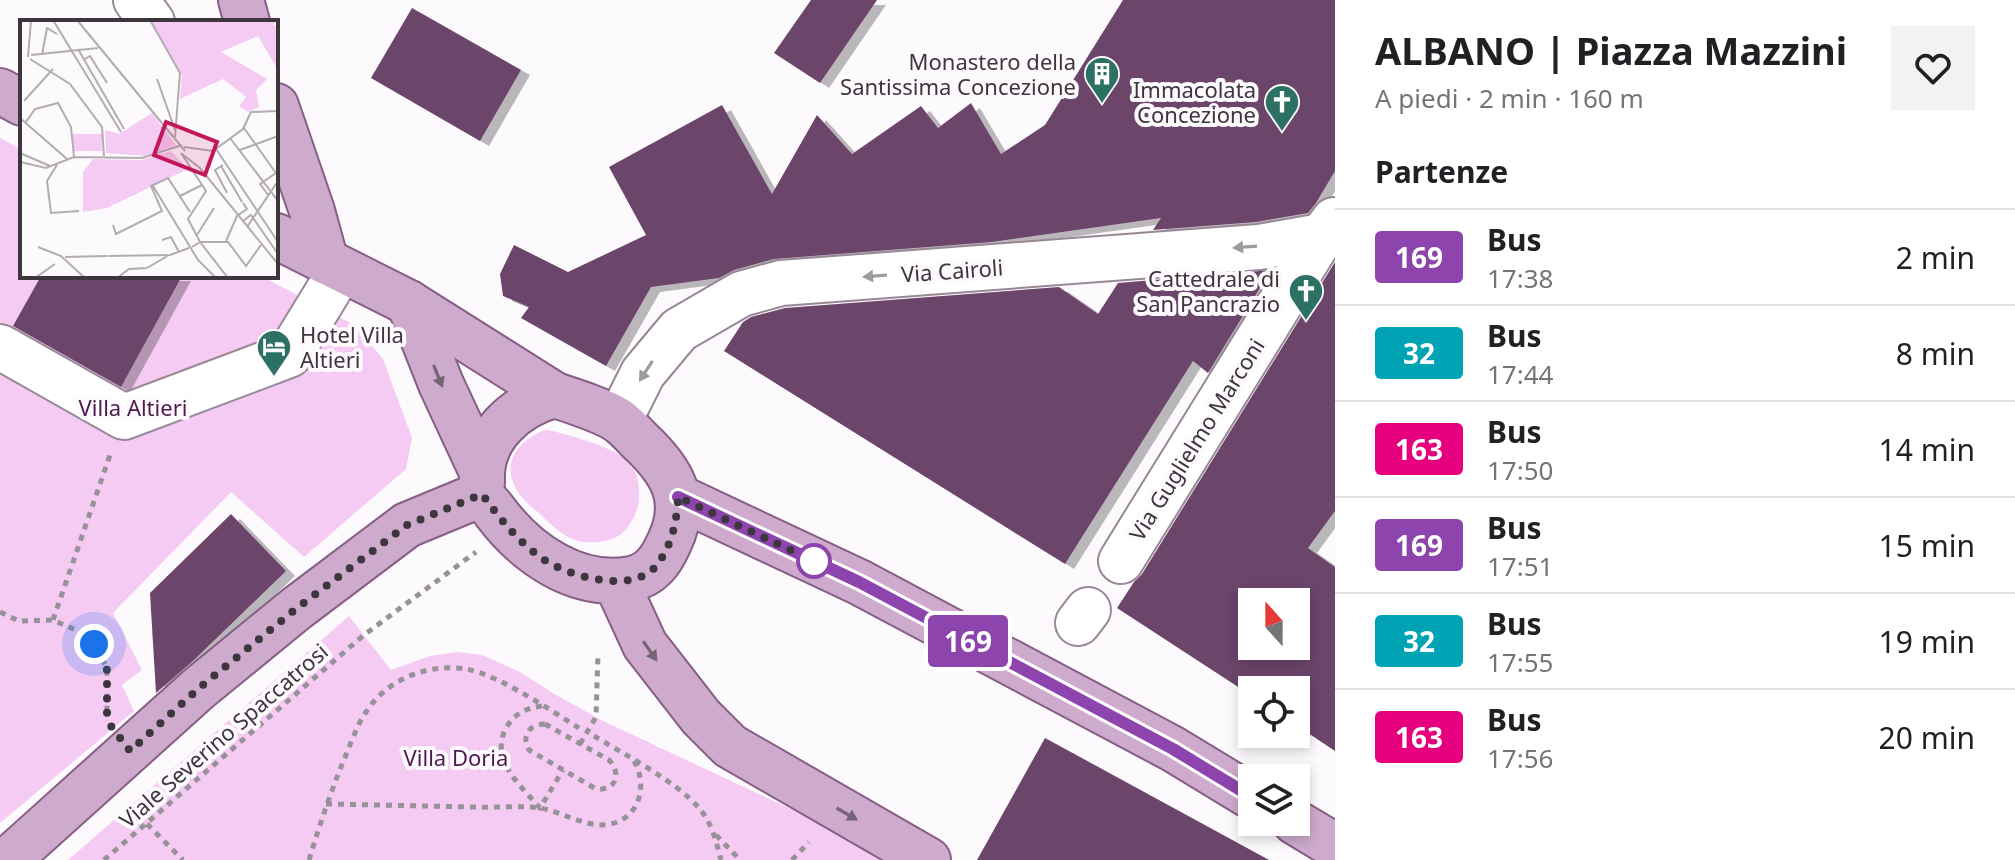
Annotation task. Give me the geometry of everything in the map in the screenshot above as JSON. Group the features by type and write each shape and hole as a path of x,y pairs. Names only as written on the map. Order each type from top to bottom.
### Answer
{"main road":[{"path":"241,0 246,20"},
{"path":"0,91 20,102"},
{"path":"278,112 334,266"},
{"path":"278,237 409,303 555,395 619,421 653,452 670,475 678,497 677,521 670,543 655,568 639,577 616,582 580,577 548,562 508,529 482,482 409,303"},
{"path":"8,860 198,689 297,608 407,525 482,482 491,441 501,427 531,404 555,395"},
{"path":"678,497 859,582 1173,749 1238,788"},
{"path":"616,582 645,645 701,717 730,746 928,860"},
{"path":"1310,831 1335,846"}],"street":[{"path":"136,0 151,20"},
{"name":"Via Cairoli","path":"619,421 643,373 679,330 741,294 781,283 1259,247 1329,227"},
{"name":"Via Guglielmo Marconi","path":"1121,561 1329,227"},
{"path":"0,347 124,417 289,355 334,266"}],"path":[{"path":"53,620 124,417"},
{"name":"Viale Severino Spaccatrosi","path":"104,860 364,635 508,529"},
{"path":"0,612 19,621 53,620 78,631 94,644 107,670 107,714 111,726 130,751"},
{"path":"309,860 326,804 367,711 386,689 411,675 439,668 468,669 495,679 579,728"},
{"path":"540,808 509,772 501,747 509,723 518,714 543,706"},
{"path":"580,744 596,717"},
{"path":"545,724 580,744 612,764 616,773 614,783 606,789 596,789 529,750 525,741 528,731 535,725 545,724"},
{"path":"594,736 677,788 699,808 714,833 740,860"},
{"path":"326,804 540,808 600,825 625,818 635,808 642,784 634,761"},
{"path":"540,808 563,770"},
{"path":"147,823 183,860"},
{"path":"714,833 721,860"},
{"path":"792,860 810,840"}],"green space":[{"name":"Villa Altieri","path":"0,138 20,149 20,278 265,278 356,326 383,359 412,438 406,469 304,557 231,492 113,613 142,670 122,685 134,711 0,823"},
{"path":"545,430 572,436 614,452 633,469 638,483 639,503 633,518 620,535 594,542 572,539 552,526 521,496 511,476 513,457 525,441"},
{"name":"Villa Doria","path":"349,616 391,670 430,656 458,652 482,655 520,672 603,721 825,825 890,860 68,860"}],"building":[{"path":"811,0 877,0 820,83 774,53"},
{"path":"1123,0 1335,0 1335,171 1308,213 1256,222 1153,230 1161,218 992,242 774,259 734,270 719,278 651,287 606,366 521,318 529,307 503,296 500,274 514,245 568,272 646,235 609,167 722,105 772,194 817,115 852,154 921,106 938,128 971,103 1001,154 1045,125"},
{"path":"412,8 521,70 480,141 371,78"},
{"path":"1335,262 1335,511 1308,548 1335,567 1335,751 1310,734 1310,676 1238,676 1238,687 1117,608 1142,574"},
{"path":"1271,270 1208,373 1193,361 1065,564 724,351 743,322 785,308 1059,287 1098,314 1118,283"},
{"path":"40,278 181,278 121,387 13,326"},
{"path":"231,514 286,571 156,693 150,593"},
{"path":"1045,738 1269,860 977,860"}],"bus line":[{"name":"169","path":"678,497 859,582 1173,749 1238,788"}],"place":[{"name":"Monastero della Santissima Concezione","path":"1102,105"},
{"name":"Immacolata Concezione","path":"1282,133"},
{"name":"Cattedrale di San Pancrazio","path":"1306,322"},
{"name":"Hotel Villa Altieri","path":"274,378"}],"route":[{"path":"94,644 107,670 107,714 111,726 130,751 198,689 297,608 407,525 482,494 508,529 528,547 548,562 580,577 616,582 639,577 655,568 670,543 677,521 678,497 814,561"}]}
